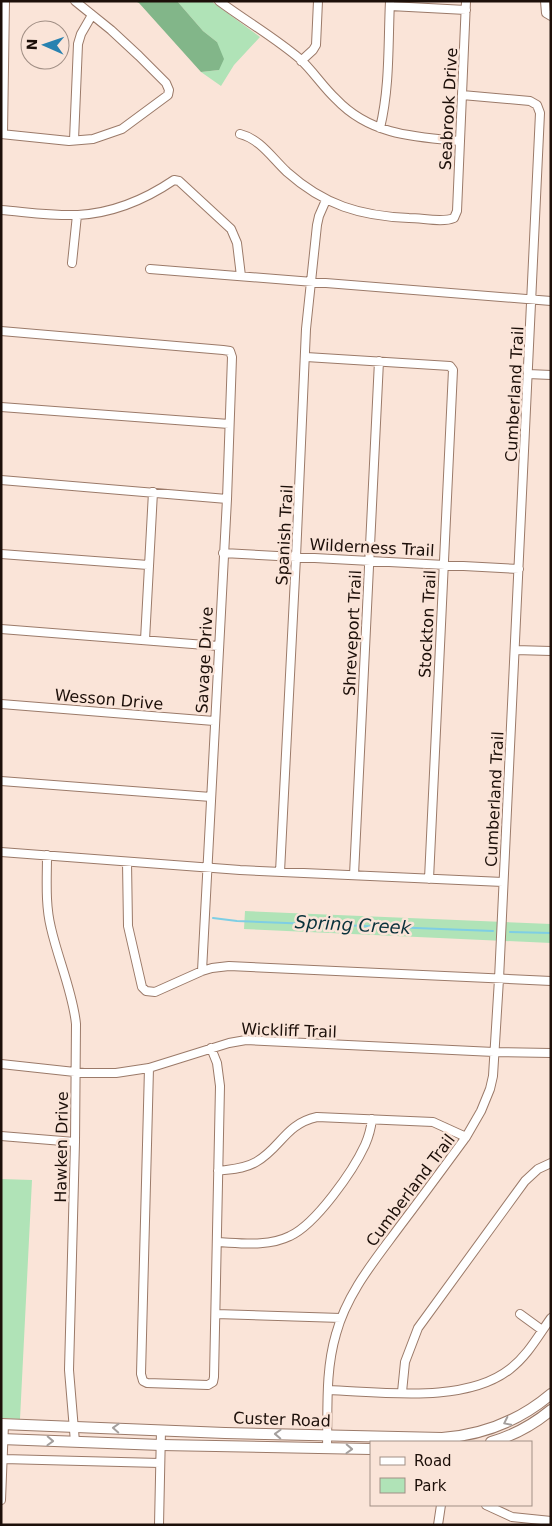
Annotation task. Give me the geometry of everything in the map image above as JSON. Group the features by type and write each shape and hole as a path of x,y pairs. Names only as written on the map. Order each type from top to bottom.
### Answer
{"main road":[{"name":"Custer Road","path":"2,1424 442,1440 470,1435 498,1426 522,1414 551,1394"},
{"path":"494,1441 532,1424 549,1412 540,1403"},
{"path":"225,1433 225,1446"},
{"name":"Custer Road","path":"2,1439 161,1446 370,1449"}],"street":[{"path":"5,1 2,134 74,140 93,139 122,129 166,98 169,93 166,84 139,56 75,1"},
{"path":"219,1 256,26 301,61 343,106 363,120 404,136 460,141"},
{"path":"301,61 311,53 316,45 318,1"},
{"path":"545,1 546,13 551,16"},
{"path":"380,128 387,83 390,3 466,5"},
{"name":"Seabrook Drive","path":"326,200 345,209 368,214 446,220 454,218 457,211 466,5"},
{"path":"74,140 78,44 81,34 92,15"},
{"name":"Cumberland Trail","path":"327,1448 329,1371 333,1346 341,1318 353,1292 369,1268 478,1118 488,1096 493,1076 504,882 540,112 537,105 530,101 462,95"},
{"path":"240,134 254,139 296,180 326,200"},
{"path":"2,213 77,215 104,211 148,196 174,180 178,181 231,229 237,243 241,276"},
{"name":"Spanish Trail","path":"280,872 306,329 318,216 326,200"},
{"path":"72,263 77,215"},
{"path":"150,269 551,301"},
{"name":"Savage Drive","path":"1,331 230,351 232,358 227,499 202,971"},
{"name":"Stockton Trail","path":"306,357 450,366 453,370 429,879"},
{"name":"Shreveport Trail","path":"354,875 379,361"},
{"path":"528,374 551,375"},
{"path":"1,408 229,424"},
{"path":"1,480 227,499"},
{"path":"145,640 153,492"},
{"path":"1,554 148,565"},
{"name":"Wilderness Trail","path":"223,554 519,569"},
{"path":"1,629 218,646"},
{"path":"515,650 551,652"},
{"name":"Wesson Drive","path":"1,704 214,721"},
{"path":"1,781 211,797"},
{"path":"1,852 207,868 504,882"},
{"name":"Hawken Drive","path":"47,855 47,894 50,925 75,1016 75,1142 69,1370 75,1442"},
{"path":"127,862 129,937 142,987 146,992 155,992 202,971 229,966 551,982"},
{"name":"Wickliff Trail","path":"1,1064 104,1074 149,1068 211,1048 246,1040 551,1053"},
{"path":"149,1068 141,1374 143,1381 147,1383 211,1384 214,1377 216,1314 220,1084 217,1064 211,1048"},
{"path":"218,1171 245,1167 257,1162 295,1125 308,1119 325,1117 372,1118 433,1122 466,1137"},
{"path":"217,1242 271,1242 290,1236 305,1227 342,1182 360,1155 368,1139 372,1118"},
{"path":"1,1136 75,1142"},
{"path":"402,1392 405,1362 418,1328 525,1182 538,1169 551,1163"},
{"path":"216,1314 341,1318"},
{"path":"520,1314 542,1330"},
{"path":"328,1390 446,1392 469,1388 509,1370 530,1349 551,1318"},
{"path":"1,1500 2,1424"},
{"path":"159,1525 161,1430"},
{"path":"3,1458 160,1463"},
{"path":"438,1525 441,1506"},
{"path":"488,1506 512,1517 551,1521"}],"green space":[{"path":"135,1 177,1 203,31 217,42 224,59 219,70 201,72 139,3"},
{"path":"177,1 211,1 260,37 234,65 221,86 201,72 219,70 217,42 203,31"},
{"path":"245,911 551,924 551,943 244,929"},
{"path":"1,1179 32,1180 20,1419 1,1418"}],"waterway":[{"name":"Spring Creek","path":"213,918 237,921 493,931"},
{"name":"Spring Creek","path":"510,932 551,933"}]}
